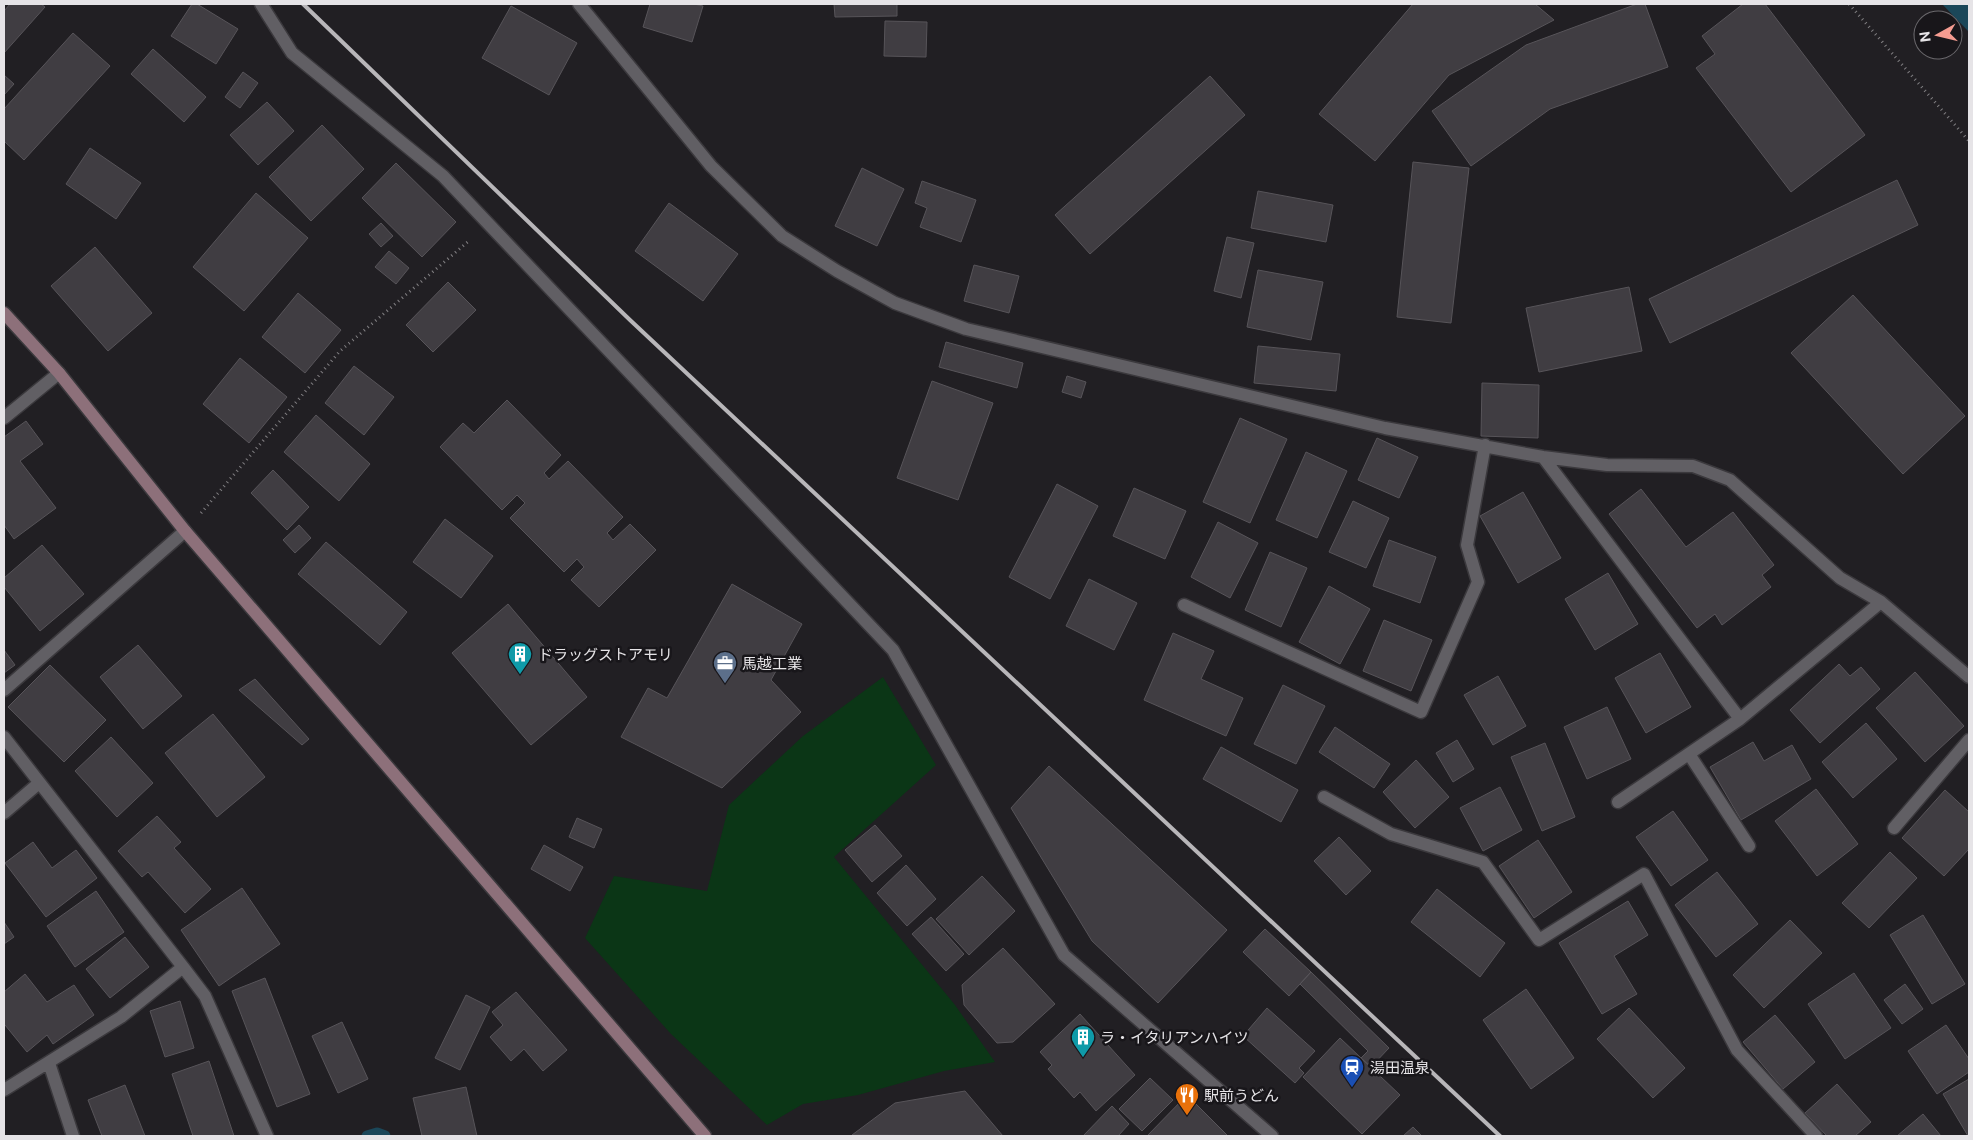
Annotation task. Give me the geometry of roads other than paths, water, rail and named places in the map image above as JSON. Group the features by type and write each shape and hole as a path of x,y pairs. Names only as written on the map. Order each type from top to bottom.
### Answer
{"street":[{"path":"261,4 292,53 443,176 893,650 1064,955 1272,1136"},
{"path":"579,4 711,166 782,236 837,271 895,302 966,329 1385,428 1543,457 1607,465 1693,466 1730,480 1840,578 1881,602 1969,677"},
{"path":"4,313 58,373 185,531 706,1136"},
{"path":"4,418 58,373"},
{"path":"1184,605 1421,712 1478,582 1467,545 1485,445"},
{"path":"1543,457 1740,719"},
{"path":"4,690 185,531"},
{"path":"1618,802 1740,719 1881,602"},
{"path":"4,737 205,996 266,1136"},
{"path":"1894,828 1969,740"},
{"path":"1689,754 1749,846"},
{"path":"4,812 39,783"},
{"path":"1324,797 1391,834 1483,862 1539,940 1644,874 1737,1050 1816,1136"},
{"path":"4,1090 121,1017 183,967"},
{"path":"49,1063 73,1136"}],"water":[{"path":"1942,4 1969,4 1969,32 1963,26 1963,10 1948,10"}],"waterway":[{"path":"367,1136 377,1133 385,1136"}],"railway":[{"path":"303,4 630,320 1500,1136"}],"place":[{"name":"ドラッグストアモリ","path":"520,675"},
{"name":"馬越工業","path":"725,684"},
{"name":"ラ・イタリアンハイツ","path":"1083,1058"},
{"name":"湯田温泉","path":"1352,1088"},
{"name":"駅前うどん","path":"1187,1116"}]}
